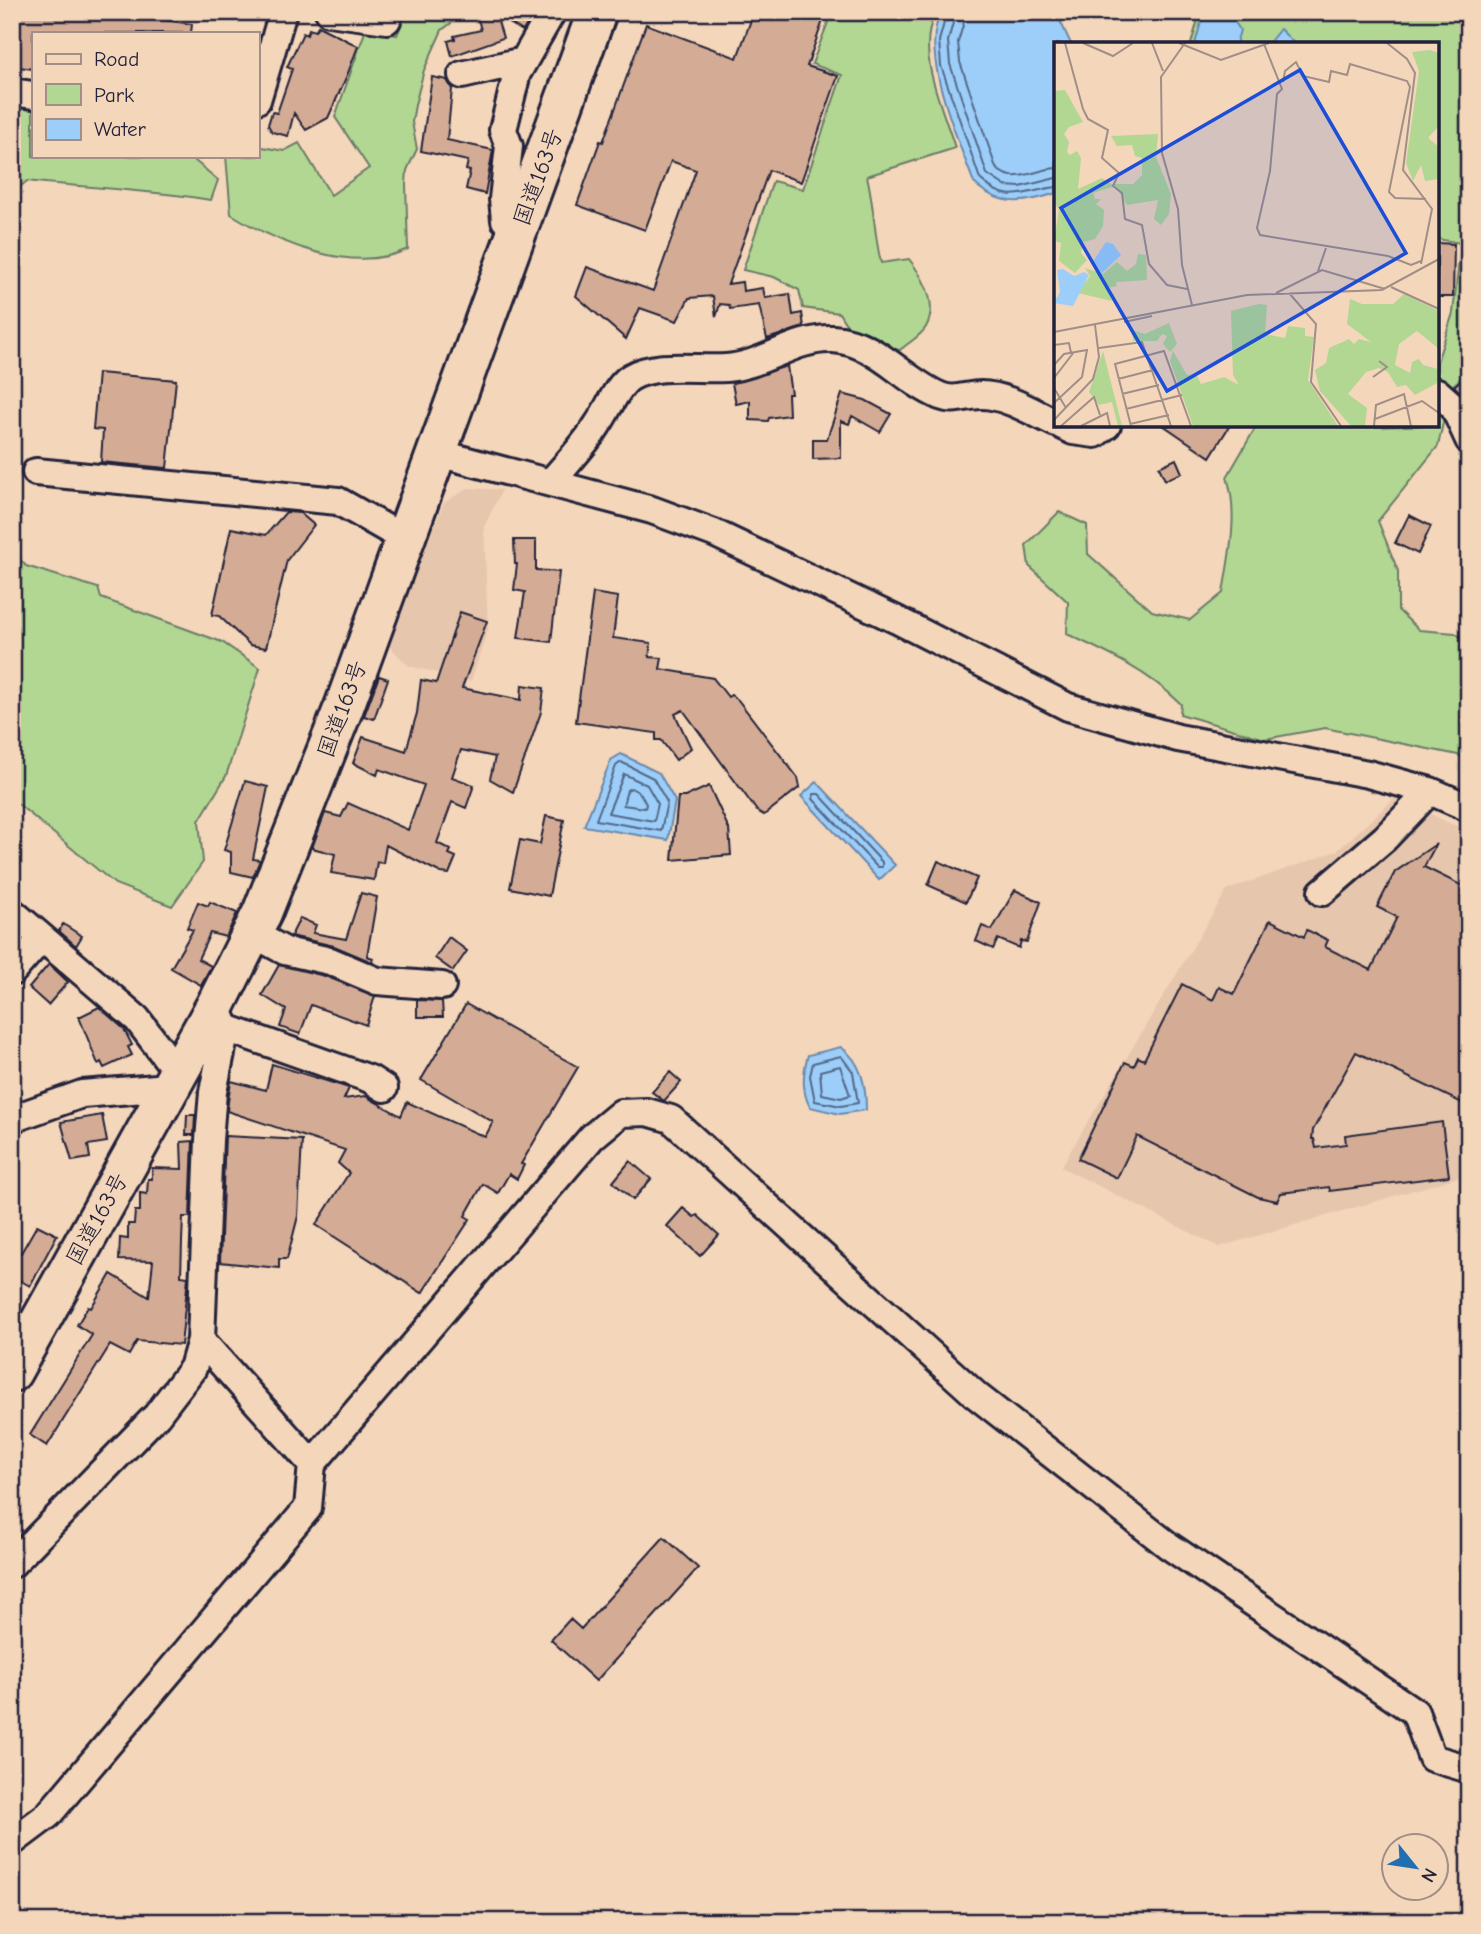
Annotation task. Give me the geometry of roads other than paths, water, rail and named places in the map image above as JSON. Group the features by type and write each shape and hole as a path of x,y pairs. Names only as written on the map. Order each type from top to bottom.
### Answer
{"highway":[{"name":"国道163号","path":"12,1372 173,1080 221,1016 252,933 300,823 597,12"}],"street":[{"path":"259,93 283,12"},
{"path":"330,12 387,20 390,12"},
{"path":"518,230 505,220 503,199 509,146 503,130 517,74 552,12"},
{"path":"462,75 523,61"},
{"path":"12,92 32,95"},
{"path":"551,482 597,426 628,378 653,371 729,368 808,341 834,339 860,346 888,359 940,396 960,400 981,395 1002,399 1054,422"},
{"path":"1439,394 1454,407 1469,440"},
{"path":"1064,427 1095,434 1104,427"},
{"path":"434,452 652,510 714,533 897,620 1069,707 1178,738 1368,774 1430,792 1469,808"},
{"path":"36,472 338,501 404,538"},
{"path":"1322,892 1357,865 1430,792"},
{"path":"12,912 137,1019 173,1080 82,1094 12,1119"},
{"path":"252,933 285,951 330,961 377,981 442,986"},
{"path":"12,972 42,938"},
{"path":"12,1564 157,1415 193,1368 201,1340 209,1140 221,1016 370,1079 384,1088"},
{"path":"12,1842 48,1815 308,1508 312,1464 592,1137 621,1113 647,1112 671,1119 977,1396 1169,1546 1415,1712 1432,1759 1446,1775 1469,1784"},
{"path":"201,1340 312,1464"},
{"path":"1432,1759 1469,1769"}],"water":[{"path":"942,12 1056,12 1070,42 1054,42 1054,194 1023,201 1003,200 974,183 951,121 937,72 934,49 936,28"},
{"path":"1216,12 1232,19 1240,30 1237,42 1196,42 1203,15"},
{"path":"1280,29 1293,42 1270,42"},
{"path":"621,754 659,773 675,801 668,840 584,826 611,760"},
{"path":"817,782 895,865 879,880 801,796"},
{"path":"841,1047 858,1067 865,1092 866,1110 840,1114 810,1107 807,1101 804,1081 808,1055"}]}
